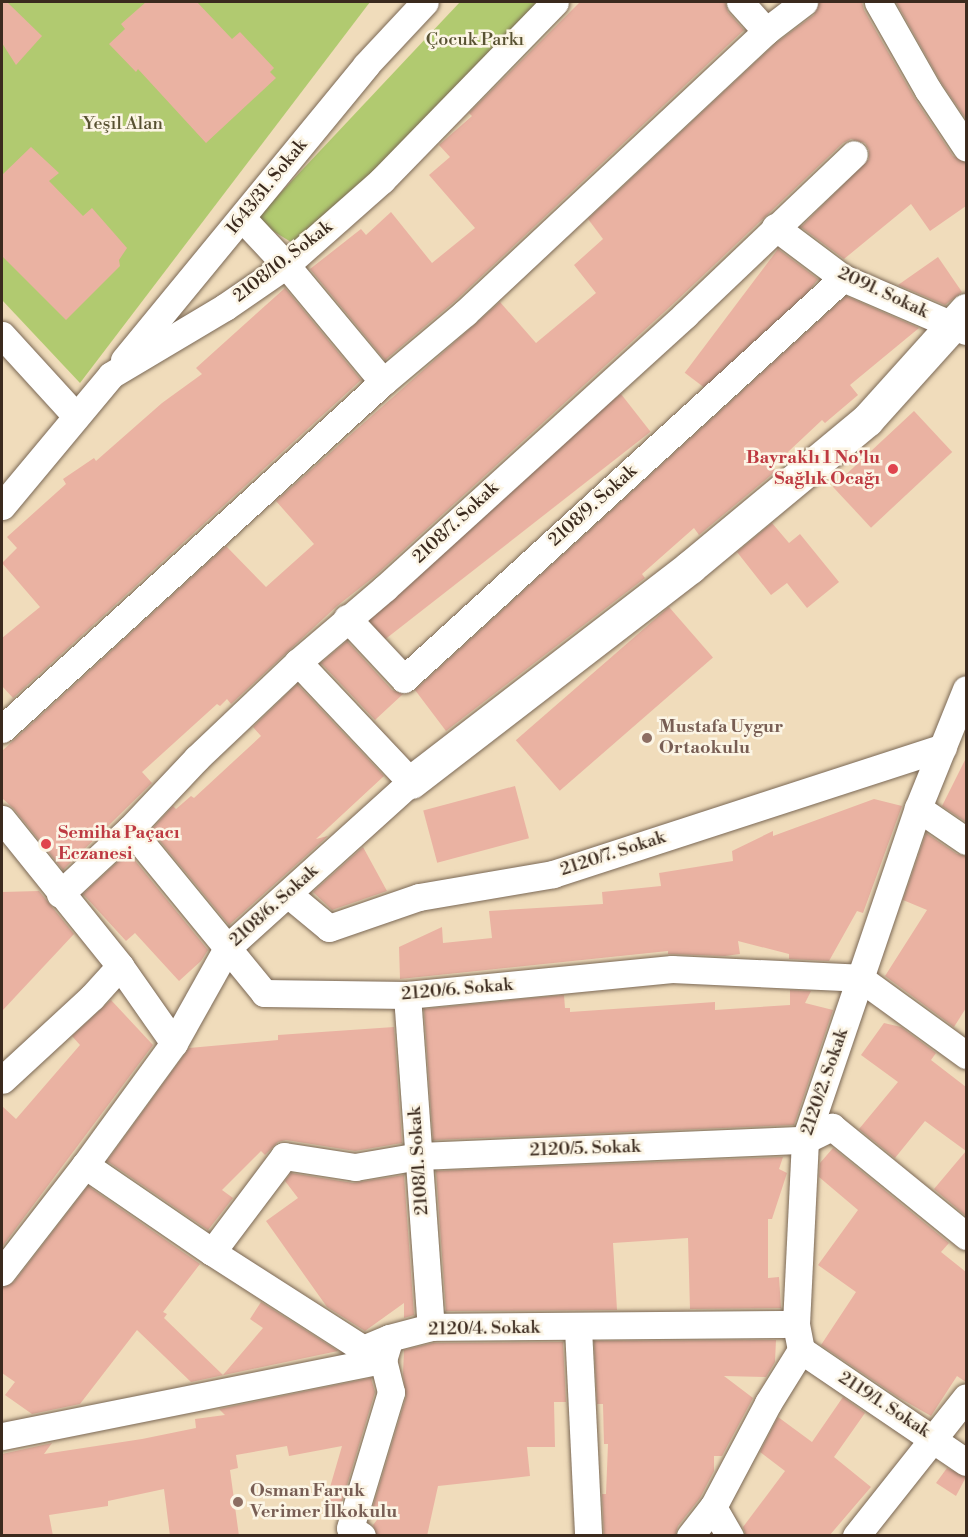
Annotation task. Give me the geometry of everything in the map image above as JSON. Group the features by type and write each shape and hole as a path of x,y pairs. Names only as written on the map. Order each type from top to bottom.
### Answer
{"street":[{"name":"1643/31. Sokak","path":"111,375 366,65 425,2"},
{"name":"2108/10. Sokak","path":"2,506 111,375 225,307 286,264 382,180 555,2"},
{"path":"740,2 766,31"},
{"path":"2,729 383,382 465,313 766,31 804,2"},
{"path":"878,2 928,90 966,147"},
{"name":"2108/7. Sokak","path":"60,894 130,829 197,758 298,662 394,580 667,330 854,154"},
{"path":"242,218 286,264 383,382"},
{"name":"2091. Sokak","path":"775,227 843,278 962,322"},
{"name":"2108/9. Sokak","path":"347,618 404,679 843,278"},
{"path":"298,662 411,782 690,567 867,420 962,322"},
{"path":"2,335 76,416"},
{"name":"2120/2. Sokak","path":"801,1350 796,1324 805,1140 918,808 966,689"},
{"name":"2120/7. Sokak","path":"288,894 329,928 419,897 553,874 943,747"},
{"name":"2108/6. Sokak","path":"2,1272 85,1165 174,1043 227,948 411,782"},
{"path":"918,808 966,841"},
{"path":"2,819 120,966 174,1043"},
{"name":"2120/6. Sokak","path":"130,829 264,993 407,995 672,969 861,978"},
{"path":"2,1080 92,997 120,966"},
{"path":"861,978 966,1055"},
{"name":"2108/1. Sokak","path":"407,995 431,1327"},
{"name":"2120/5. Sokak","path":"212,1252 284,1156 355,1167 419,1156 805,1140 832,1127 966,1236"},
{"name":"2120/4. Sokak","path":"85,1165 212,1252 363,1349 386,1349 431,1327 578,1328 597,1323 796,1324"},
{"path":"578,1328 588,1536"},
{"path":"2,1436 386,1349 391,1392 353,1533"},
{"path":"690,1536 714,1507 768,1403 801,1350"},
{"name":"2119/1. Sokak","path":"801,1350 936,1438 966,1462"},
{"path":"856,1536 936,1438 966,1397"},
{"path":"714,1507 730,1536"}],"green space":[{"name":"Yeşil Alan","path":"2,2 370,2 80,383 2,300"},
{"name":"Çocuk Parkı","path":"460,2 565,2 309,253 255,220"}],"building":[{"path":"2,2 7,2 42,36 16,65 2,43"},
{"path":"146,2 197,2 232,39 240,32 274,68 270,72 276,78 206,143 138,69 136,72 109,44 125,29 121,24"},
{"path":"580,2 725,2 728,12 744,30 455,301 385,360 310,269 361,229 366,235 391,212 432,263 475,228 429,175 450,157 439,145 472,116 469,113"},
{"path":"819,2 862,2 864,10 915,99 953,156 966,163 966,206 930,231 911,204 844,259 801,227 869,159 869,150 865,143 851,139 843,143 674,303 375,576 337,606 231,704 227,699 220,706 217,704 142,772 152,783 63,870 14,809 2,798 2,751 226,546 266,587 314,544 276,501 500,302 536,343 596,293 574,265 603,239 588,219 776,43 814,15"},
{"path":"896,2 966,2 966,119 941,82"},
{"path":"31,147 59,173 49,181 83,216 92,208 127,248 119,260 120,266 66,320 2,256 2,175"},
{"path":"778,249 818,279 725,403 685,373"},
{"path":"938,257 962,292 945,305 898,285"},
{"path":"285,288 361,380 13,698 2,686 2,638 40,607 2,563 17,548 7,537 66,484 63,479 94,458 96,461 162,403 202,374 196,368"},
{"path":"846,296 919,328 850,385 858,395 825,423 822,420 772,467 776,471 699,535 694,528 642,574 645,578 446,731 415,690"},
{"path":"621,394 651,432 384,640 355,602"},
{"name":"Bayraklı 1 No'lu Sağlık Ocağı","path":"914,411 952,452 871,528 833,487"},
{"path":"772,523 789,543 800,534 839,582 807,608 787,583 771,595 737,552"},
{"path":"669,607 713,658 560,791 516,740"},
{"path":"347,641 392,690 403,694 375,720 321,663"},
{"path":"297,684 384,776 316,839 328,836 229,925 151,830 173,806 176,809 191,796 194,798 261,736 253,727"},
{"path":"966,758 966,822 942,806"},
{"path":"515,786 529,838 437,863 423,811"},
{"path":"874,799 902,806 863,913 857,911 829,961 789,959 789,954 738,941 740,954 725,956 668,954 668,951 400,979 399,947 442,927 443,943 492,938 489,911 603,904 602,892 661,886 659,873 733,861 732,851 773,831 773,836"},
{"path":"926,833 957,854 966,856 966,1008 954,1027 885,976 927,910 903,900"},
{"path":"363,847 387,891 332,910 313,892"},
{"path":"128,852 208,950 201,961 179,981 135,933 126,941 83,894"},
{"path":"39,891 74,934 2,1011 2,892"},
{"path":"790,990 811,991 805,1003 833,1010 794,1125 433,1140 424,1009 564,995 565,1008 570,1008 570,1012 715,1002 715,1010 790,1005"},
{"path":"111,1000 153,1045 2,1247 2,1106 16,1119 80,1045 72,1036"},
{"path":"884,1023 901,1027 936,1053 931,1060 966,1087 966,1151 925,1121 895,1158 859,1129 898,1082 861,1055"},
{"path":"394,1027 402,1143 355,1151 286,1140 278,1142 265,1155 261,1151 222,1190 233,1198 208,1230 107,1161 189,1048 278,1040 278,1035"},
{"path":"833,1148 949,1243 941,1252 966,1272 966,1382 957,1376 931,1416 898,1397 821,1345 856,1292 818,1265 858,1210 819,1177 820,1163"},
{"path":"966,1151 966,1216 934,1189"},
{"path":"783,1157 779,1169 787,1173 772,1219 768,1219 768,1278 779,1277 781,1308 690,1309 688,1238 613,1243 617,1310 446,1311 436,1171"},
{"path":"291,1173 353,1183 404,1175 414,1315 404,1318 404,1303 365,1331 327,1307 266,1221 298,1198 285,1181"},
{"path":"88,1186 200,1264 163,1312 167,1314 164,1318 223,1375 263,1328 250,1319 261,1302 338,1351 191,1382 137,1330 80,1404 32,1414 5,1395 15,1382 2,1373 2,1287 14,1282"},
{"path":"776,1340 775,1362 766,1377 724,1376 753,1398 722,1456 714,1456 714,1471 700,1498 678,1526 675,1536 604,1536 602,1494 606,1494 608,1444 604,1444 603,1404 597,1404 594,1341"},
{"path":"563,1342 566,1402 554,1402 555,1447 527,1447 530,1476 438,1486 427,1536 377,1536 373,1525 380,1516 371,1513 406,1397 403,1374 404,1350 433,1343"},
{"path":"371,1378 375,1392 341,1505 326,1501 342,1446 289,1456 287,1446 236,1455 238,1468 230,1470 239,1536 170,1536 164,1489 108,1501 108,1506 49,1515 53,1536 2,1536 2,1454 52,1443 44,1454 196,1428 195,1419 225,1415 219,1409"},
{"path":"843,1397 865,1413 834,1457 871,1487 829,1536 746,1536 743,1527 785,1471 760,1452 778,1417 812,1442"},
{"path":"947,1468 966,1477 956,1496 936,1483"}],"place":[{"name":"Bayraklı 1 No'lu Sağlık Ocağı","path":"893,469"},
{"name":"Mustafa Uygur Ortaokulu","path":"647,738"},
{"name":"Semiha Paçacı Eczanesi","path":"46,844"},
{"name":"Osman Faruk Verimer İlkokulu","path":"238,1502"}]}
